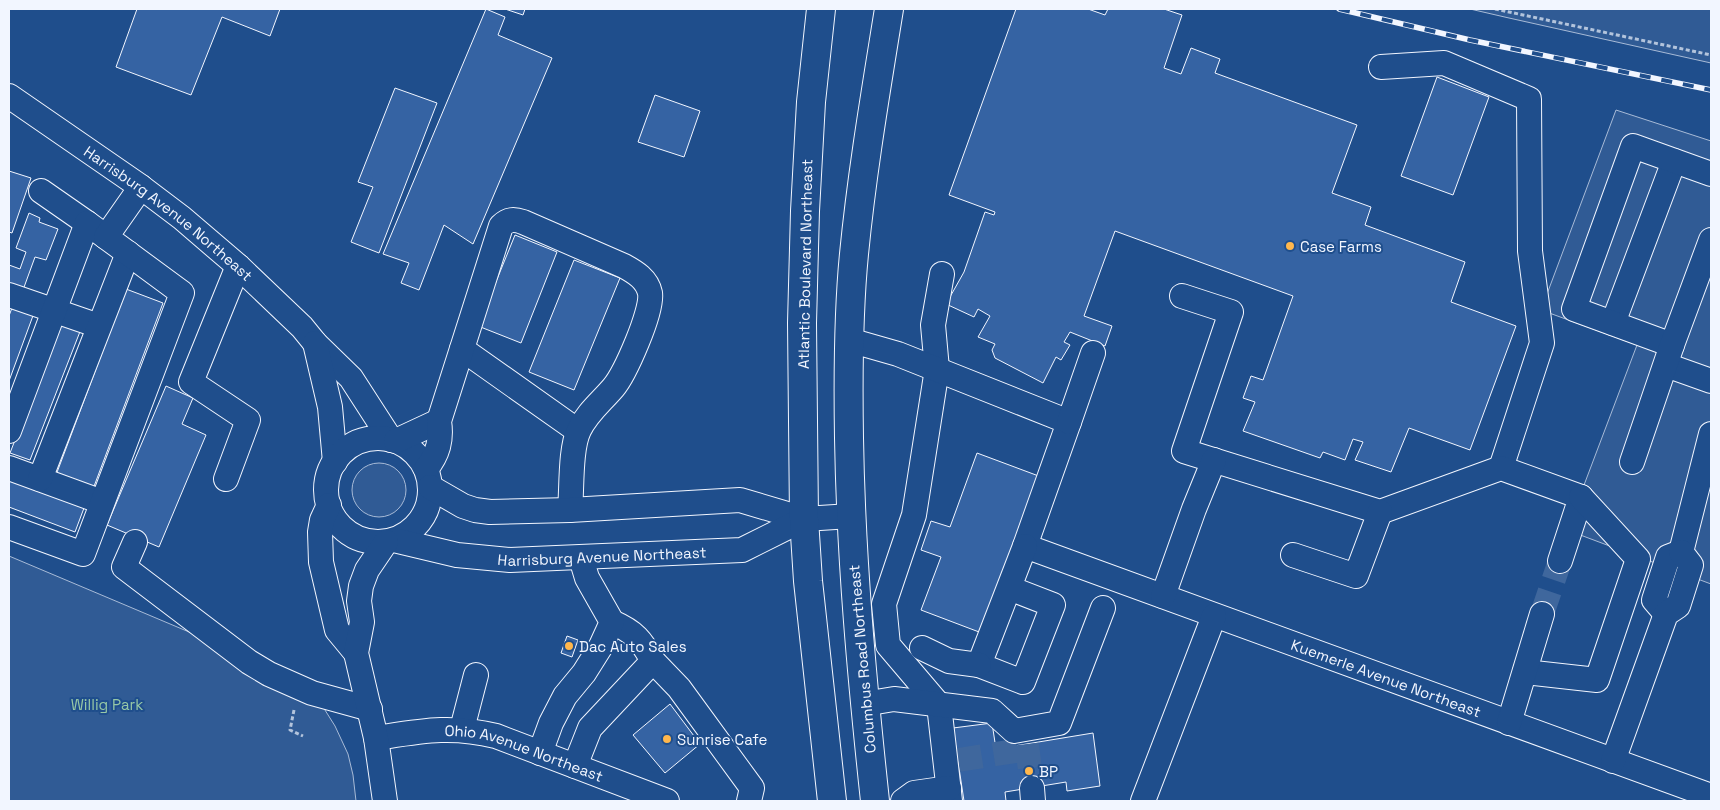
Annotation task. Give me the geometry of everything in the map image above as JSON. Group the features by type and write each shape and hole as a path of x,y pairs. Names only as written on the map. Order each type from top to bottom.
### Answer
{"highway":[{"name":"Atlantic Boulevard Northeast","path":"804,519 802,323 804,211 811,102 821,9"},
{"path":"850,516 849,340 854,255 870,127 889,9"},
{"name":"Columbus Road Northeast","path":"850,516 864,704 875,801"},
{"path":"804,519 808,581 832,801"}],"street":[{"path":"1381,67 1444,64 1528,100 1530,251 1542,343 1501,468"},
{"name":"Harrisburg Avenue Northeast","path":"9,96 141,187 182,218 238,266 289,313 315,343 351,378 393,440"},
{"path":"1711,174 1633,146 1574,309 1613,323 1711,381"},
{"path":"1613,323 1674,161"},
{"path":"106,237 141,187"},
{"path":"9,527 83,554 182,293 41,191"},
{"path":"428,478 441,435 439,420 501,226 510,220 523,222 615,261 633,271 646,282 650,300 647,313 621,376 588,415 578,431 574,447 570,510"},
{"path":"9,431 86,223"},
{"path":"1632,462 1711,240"},
{"path":"40,479 128,253"},
{"path":"226,480 248,420 191,382 238,266"},
{"path":"903,801 914,793 949,795 952,761 939,705 888,645 884,604 914,515 937,369 933,325 942,274"},
{"path":"9,295 99,326"},
{"path":"1182,296 1231,312 1184,451 1380,512 1501,468 1581,497 1638,559 1597,680 1525,672"},
{"path":"849,340 898,354 1069,422"},
{"name":"Harrisburg Avenue Northeast","path":"315,343 330,408 335,462"},
{"path":"462,349 578,431"},
{"path":"979,664 1026,546 1092,353"},
{"path":"393,440 439,420"},
{"path":"1613,760 1666,614 1678,606 1691,565 1681,552 1711,434"},
{"path":"385,801 376,738 356,653 362,622 359,601 361,586 367,570 390,541 409,532 421,520 428,504 428,478 423,462 414,452 393,440 375,438 360,442 345,450 335,462 327,483 327,497 334,518 350,534 364,540 390,541"},
{"path":"1163,596 1194,509 1214,460"},
{"path":"9,468 102,502"},
{"name":"Harrisburg Avenue Northeast","path":"428,478 459,504 475,510 490,512 570,510 740,500 804,519 850,516"},
{"path":"1560,561 1581,497"},
{"path":"329,505 320,532 321,562 337,630 356,653"},
{"path":"1293,555 1356,576 1380,512"},
{"name":"Harrisburg Avenue Northeast","path":"390,541 457,555 510,560 742,550 804,519"},
{"path":"135,542 124,567 249,662 269,674 312,693 370,709"},
{"name":"Kuemerle Avenue Northeast","path":"1026,546 1711,796"},
{"path":"581,558 587,578 612,622 629,630 642,641 653,661 680,688 752,788 750,801"},
{"path":"922,648 950,662 979,664 1023,682 1052,605 1009,588"},
{"path":"864,704 894,699 992,711 1014,731 1026,737 1059,723 1103,608"},
{"path":"1509,723 1542,614"},
{"path":"1143,801 1214,616"},
{"path":"540,753 551,723 565,696 584,673 601,646 612,622"},
{"path":"575,766 590,728 653,661"},
{"path":"462,729 476,675"},
{"name":"Ohio Avenue Northeast","path":"376,738 427,730 462,729 496,736 667,801"}],"path":[{"path":"1495,9 1711,55"},
{"path":"300,688 290,730 303,736"}],"shaded area":[{"path":"1470,9 1711,9 1711,63 1509,18"},
{"path":"1616,110 1711,141 1711,584 1567,530 1637,345 1541,310"},
{"path":"374,463 384,463 394,467 402,475 406,490 402,505 394,513 384,517 374,517 364,513 356,505 352,495 352,485 356,475 364,467"},
{"name":"Willig Park","path":"9,556 272,667 313,691 335,726 348,754 356,801 9,801"}],"building":[{"path":"137,9 280,9 270,36 222,17 191,95 116,67"},
{"path":"486,9 505,17 498,35 552,58 473,244 444,225 419,290 401,283 409,263 383,254"},
{"path":"505,9 525,9 523,15"},
{"name":"Case Farms","path":"1016,9 1088,9 1105,15 1108,9 1164,9 1182,15 1164,68 1181,74 1191,48 1220,59 1215,73 1357,125 1332,193 1371,207 1365,225 1465,262 1451,302 1516,326 1470,450 1409,428 1391,472 1355,460 1363,442 1353,439 1345,460 1323,452 1320,458 1243,431 1255,402 1243,398 1251,376 1263,380 1293,296 1115,231 1084,316 1112,326 1105,346 1070,332 1064,342 1070,345 1061,360 1056,357 1043,383 995,358 992,350 995,344 978,337 990,316 978,309 974,317 946,304 964,272 985,212 994,215 995,212 949,195"},
{"path":"1437,77 1489,97 1453,195 1401,176"},
{"path":"395,88 437,103 379,253 351,242 373,187 358,182"},
{"path":"655,95 700,111 684,157 638,142"},
{"path":"9,171 31,178 12,233 9,232"},
{"path":"29,213 40,218 39,222 58,229 46,260 35,257 23,290 9,285 9,265 20,269 26,252 16,248"},
{"path":"515,235 557,252 521,343 478,326"},
{"path":"574,260 620,278 574,390 529,372"},
{"path":"126,289 163,303 93,489 56,475"},
{"path":"13,305 34,313 9,381 9,316"},
{"path":"61,321 81,329 30,460 10,453"},
{"path":"166,386 193,398 182,424 206,435 159,547 107,525"},
{"path":"977,453 1044,478 987,635 921,610 941,557 921,550 931,521 950,527"},
{"path":"9,480 84,508 75,532 9,507"},
{"name":"Dac Auto Sales","path":"567,636 578,640 572,657 561,653"},
{"name":"Sunrise Cafe","path":"670,704 700,744 665,773 633,735"},
{"name":"BP","path":"992,723 996,749 1093,733 1100,786 1067,791 1066,782 1005,792 1006,801 964,801 953,728"}],"tunnel":[{"path":"1542,614 1560,561"},
{"path":"1027,744 1032,788"},
{"path":"958,760 1028,749"}],"railway":[{"path":"1339,9 1470,40 1711,90"}],"place":[{"name":"Case Farms","path":"1290,246"},
{"name":"Dac Auto Sales","path":"569,646"},
{"name":"Sunrise Cafe","path":"667,739"},
{"name":"BP","path":"1029,771"}]}
